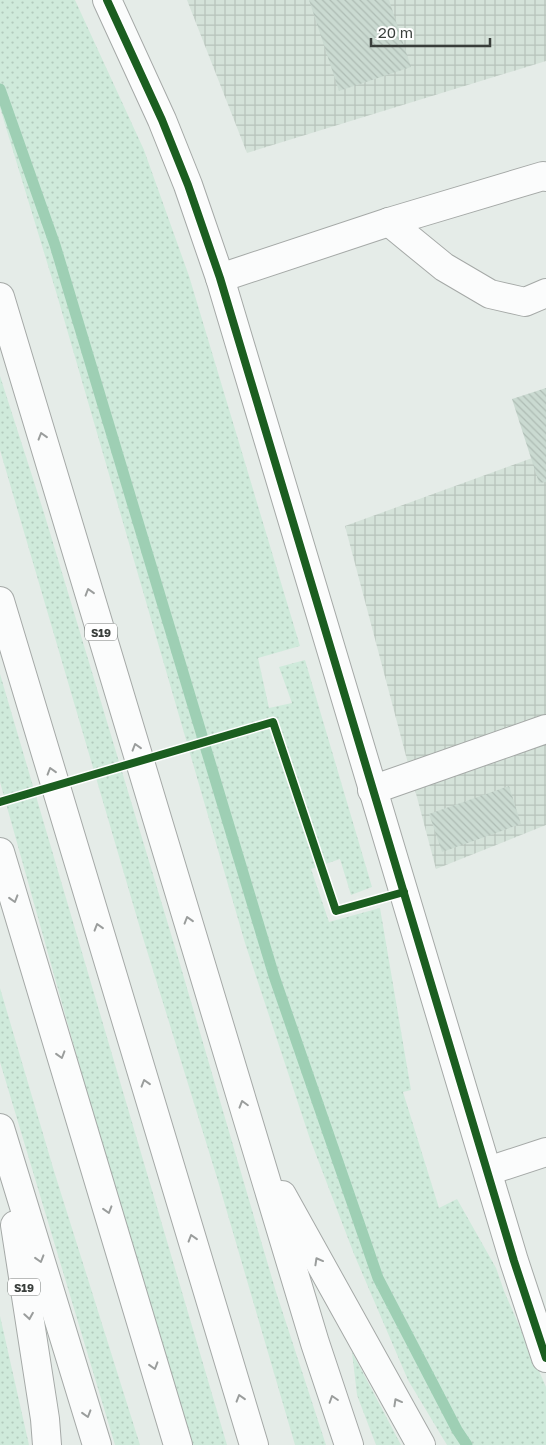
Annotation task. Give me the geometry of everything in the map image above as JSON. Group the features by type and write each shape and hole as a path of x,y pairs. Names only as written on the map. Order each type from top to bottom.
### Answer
{"main road":[{"path":"107,0 162,120 188,185 220,278 514,1262 546,1358"},
{"path":"220,278 389,222 546,176"},
{"path":"389,222 444,267 490,294 525,302 546,293"},
{"name":"S19","path":"0,297 315,1343 348,1445"},
{"path":"0,601 254,1445"},
{"path":"372,790 546,729"},
{"path":"0,852 178,1445"},
{"path":"0,1129 97,1445"},
{"name":"S19","path":"0,1129 45,1419 47,1445"},
{"path":"257,1150 421,1445"},
{"path":"488,1171 546,1152"}],"shaded area":[{"path":"187,0 546,0 546,61 247,153"},
{"path":"546,453 546,825 436,869 345,526"}],"green space":[{"path":"0,0 75,0 144,150 189,276 300,646 258,658 269,708 292,703 279,667 305,660 372,887 351,895 340,859 311,869 329,922 380,908 411,1090 403,1092 439,1208 457,1199 496,1268 504,1291 546,1387 546,1445 447,1445 408,1380 354,1254 310,1139 245,943 57,295 0,108"},
{"path":"0,376 44,513 177,954 276,1292 326,1445 295,1445 218,1181 140,928 0,450"},
{"path":"0,674 227,1445 192,1445 137,1271 0,782"},
{"path":"0,988 54,1171 140,1445 115,1445 0,1062"},
{"path":"0,1316 29,1445 0,1445"},
{"path":"352,1352 401,1445 376,1445 357,1395"}],"building":[{"path":"309,0 389,0 411,67 339,91"},
{"path":"546,388 546,482 539,483 512,399"},
{"path":"509,786 521,824 442,852 429,814"}],"waterway":[{"path":"0,89 55,245 274,976 378,1278 457,1430 467,1445"}],"cycle path":[{"path":"107,0 162,120 188,185 220,278 514,1261 546,1358"},
{"path":"0,802 273,722 336,911 404,892"}]}
